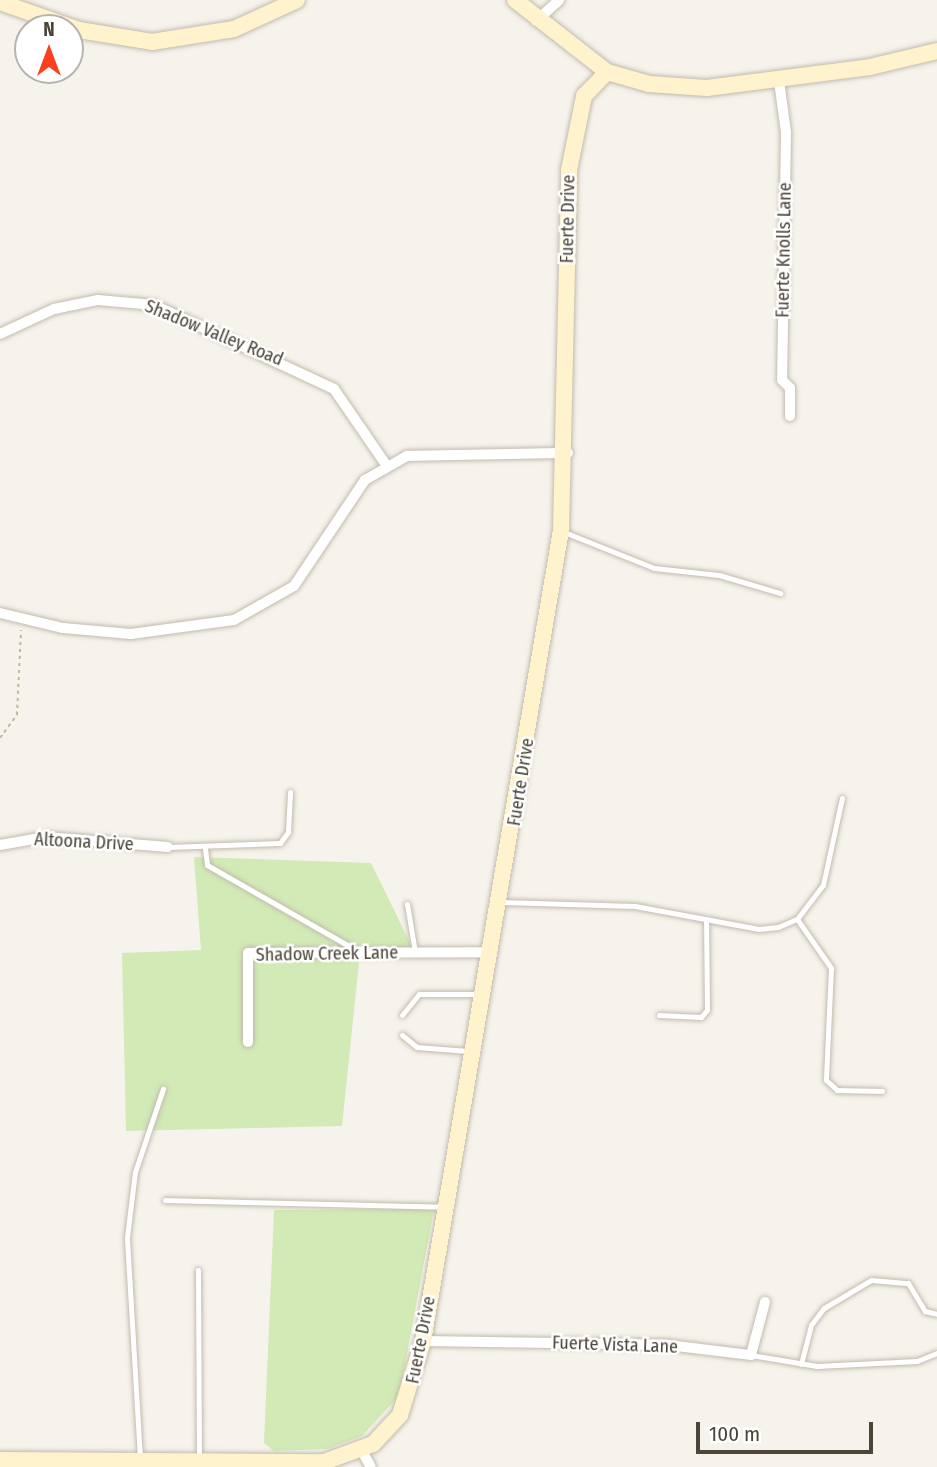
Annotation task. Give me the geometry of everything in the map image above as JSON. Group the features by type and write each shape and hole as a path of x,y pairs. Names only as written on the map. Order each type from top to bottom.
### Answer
{"street":[{"path":"0,2 79,30 152,42 234,29 297,0"},
{"path":"515,0 536,21 607,72 670,87 779,81 937,51"},
{"path":"536,21 559,0"},
{"name":"Fuerte Drive","path":"0,1460 130,1463 324,1462 362,1451 400,1415 423,1341 502,902 561,530 568,453 570,148 584,96 607,72"},
{"name":"Fuerte Knolls Lane","path":"779,81 786,132 782,380 790,388 790,416"},
{"name":"Shadow Valley Road","path":"0,334 54,309 98,300 154,305 334,389 387,466"},
{"path":"0,613 22,622 131,634 254,613 303,577 350,497 387,466 430,452 568,453"},
{"name":"Altoona Drive","path":"0,845 62,837 168,847"},
{"name":"Shadow Creek Lane","path":"248,1042 248,953 492,952"},
{"path":"751,1355 765,1302"},
{"name":"Fuerte Vista Lane","path":"423,1341 668,1345 751,1355"},
{"path":"362,1451 371,1467"}],"lane":[{"path":"561,530 654,568 719,575 780,593"},
{"path":"168,847 205,848 280,843 288,832 290,792"},
{"path":"502,902 635,906 758,929 797,919 823,885 842,798"},
{"path":"205,848 207,865 360,953"},
{"path":"407,904 415,952"},
{"path":"659,1015 701,1017 707,1010 706,919"},
{"path":"797,919 831,968 826,1080 837,1090 882,1091"},
{"path":"402,1015 419,994 485,995"},
{"path":"402,1035 417,1047 475,1052"},
{"path":"130,1463 127,1237 138,1162 163,1089"},
{"path":"165,1200 445,1207"},
{"path":"198,1270 199,1462"},
{"path":"802,1364 811,1325 824,1308 871,1280 908,1283 925,1311 937,1314"},
{"path":"751,1355 802,1364 917,1361 937,1353"}],"path":[{"path":"0,738 17,715 22,622"}],"green space":[{"path":"194,857 371,863 415,953 360,953 342,1126 126,1131 122,953 201,950"},
{"path":"434,1209 399,1396 362,1436 327,1449 274,1451 264,1443 274,1210"}]}
